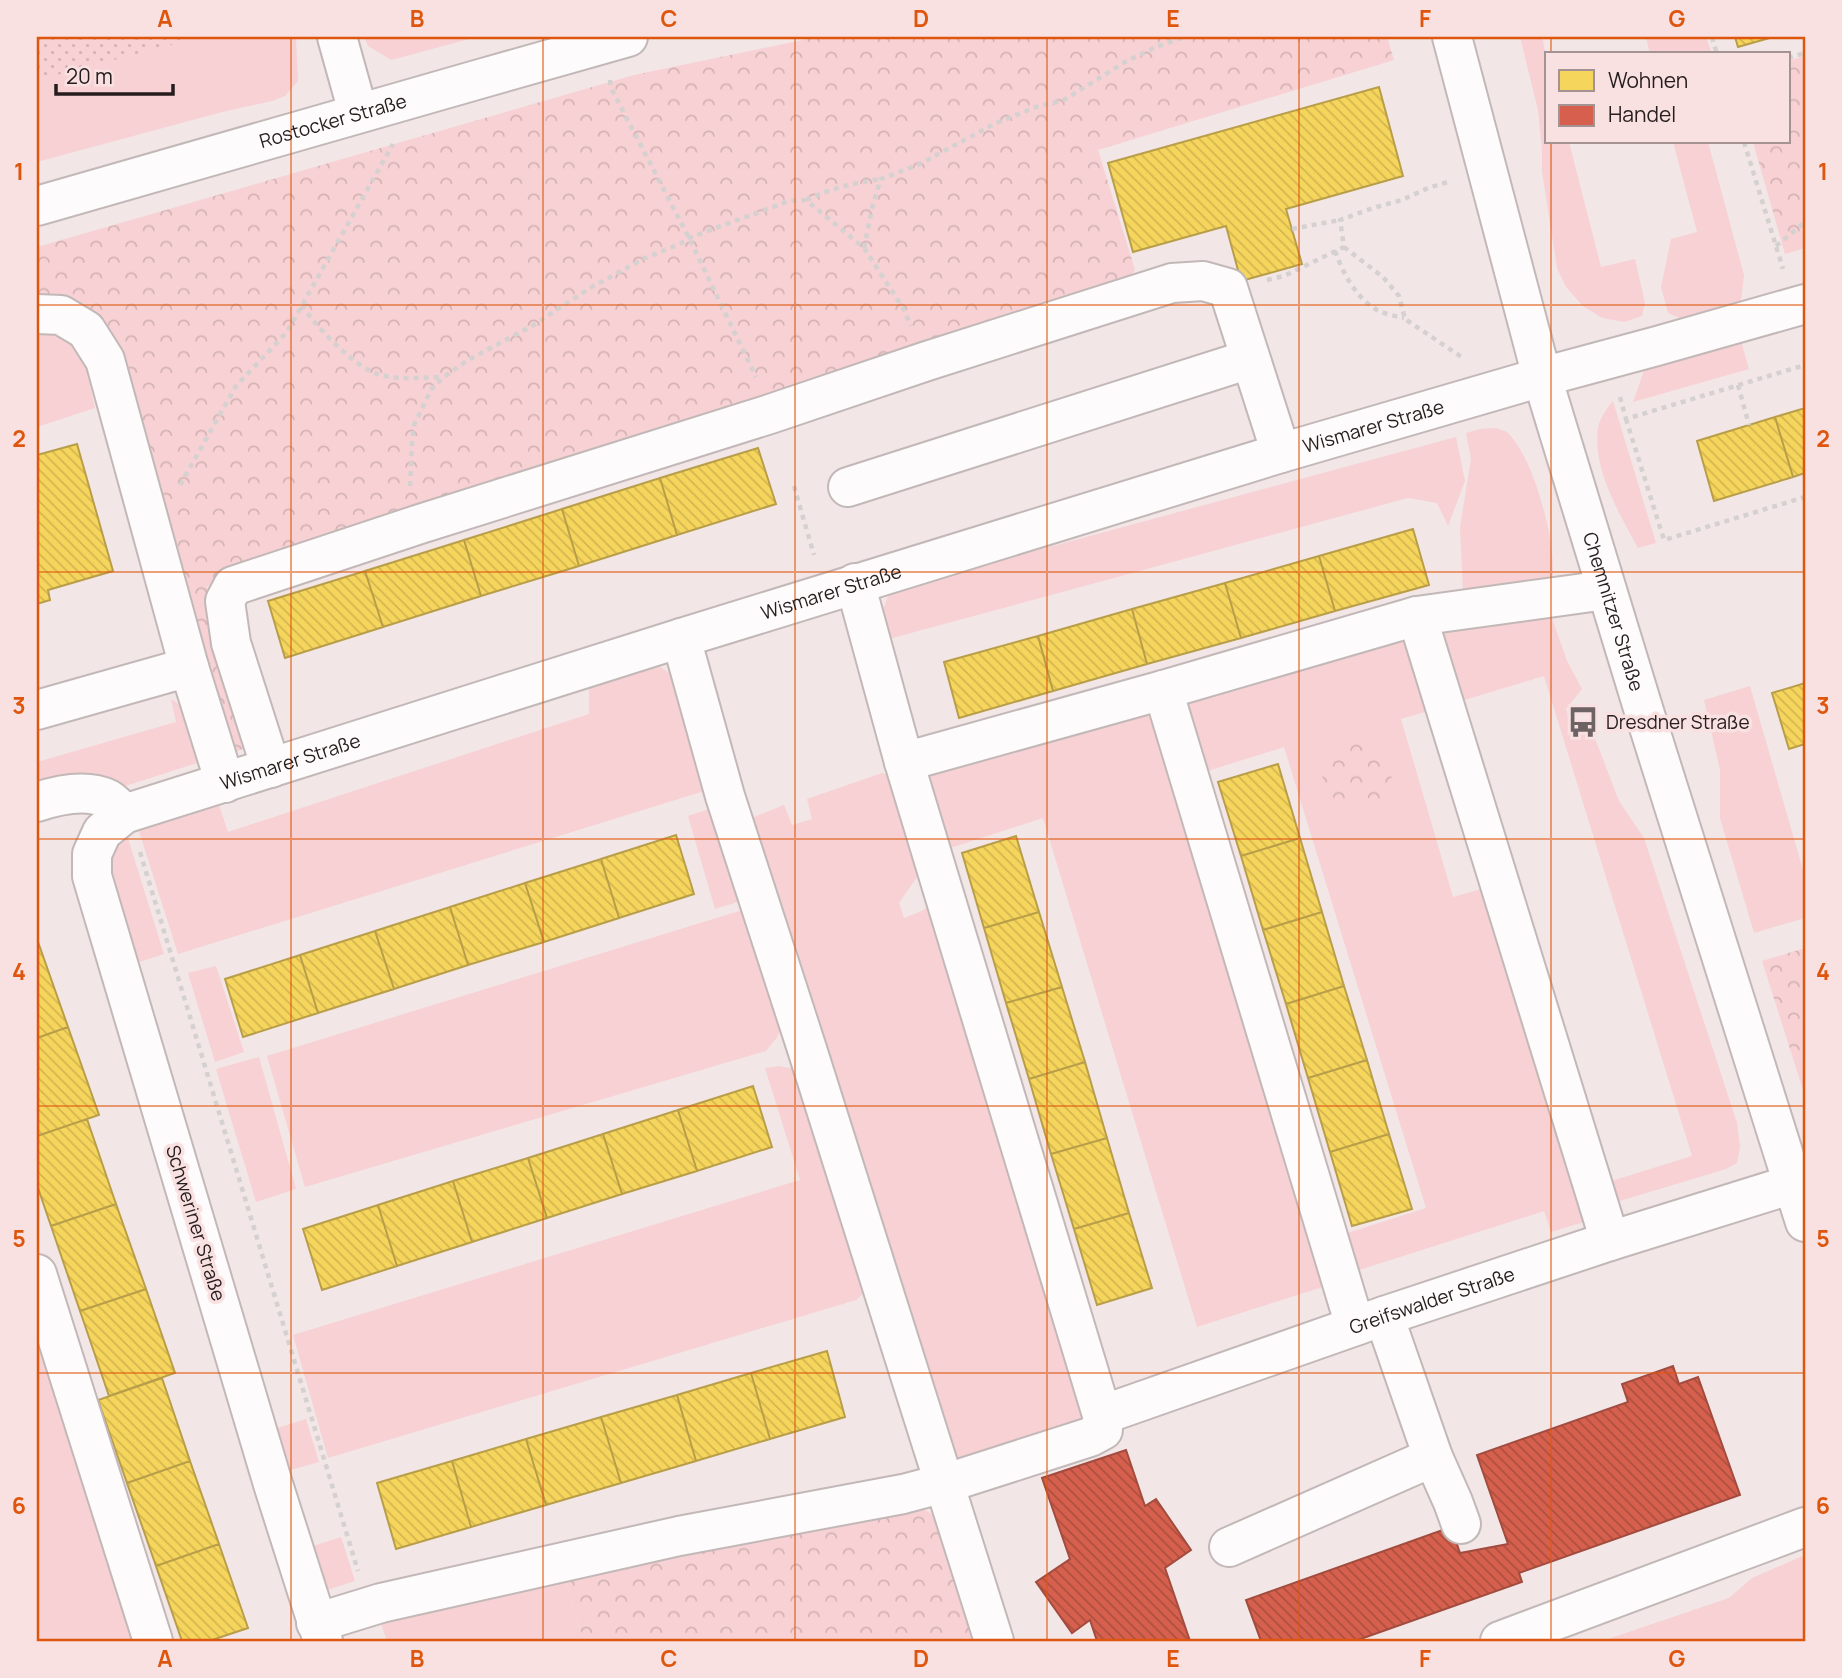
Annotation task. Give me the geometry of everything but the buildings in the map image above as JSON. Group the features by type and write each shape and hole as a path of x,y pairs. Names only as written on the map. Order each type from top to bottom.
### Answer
{"street":[{"path":"337,37 358,112"},
{"name":"Chemnitzer Straße","path":"1452,37 1542,377 1606,590 1805,1222"},
{"name":"Rostocker Straße","path":"37,206 617,40"},
{"path":"271,768 231,643 225,601 233,586 1172,283 1203,281 1228,288 1281,453"},
{"path":"1542,377 1800,305"},
{"path":"37,314 61,315 86,330 105,360 189,667 225,783"},
{"path":"848,488 1250,359"},
{"name":"Wismarer Straße","path":"124,814 840,588 1281,453 1542,377"},
{"path":"840,588 904,762 1096,1426"},
{"path":"904,762 1417,616 1606,590"},
{"path":"1417,616 1610,1241"},
{"path":"681,638 724,796 994,1641"},
{"path":"37,710 189,667"},
{"path":"1163,690 1370,1321 1461,1524"},
{"path":"37,802 54,797 99,796 111,800 124,814"},
{"name":"Schweriner Straße","path":"124,814 102,832 92,854 92,876 319,1632"},
{"name":"Greifswalder Straße","path":"319,1632 369,1606 679,1536 944,1484 1370,1321 1610,1241 1793,1184"},
{"path":"37,1274 153,1641"},
{"path":"1229,1547 1433,1457"},
{"path":"1500,1641 1805,1527"}],"path":[{"path":"420,524 410,488 414,425 432,388 468,360 532,326 590,288 689,238 789,201 806,200 828,190 881,179 920,164 994,124 1037,107 1065,100 1125,62 1184,37"},
{"path":"617,40 611,88 689,238 760,385 770,414"},
{"path":"153,535 236,386 287,332 421,96"},
{"path":"1745,144 1776,246 1800,305"},
{"path":"1292,229 1340,220 1402,200 1428,188 1488,170"},
{"path":"864,248 881,179"},
{"path":"806,200 864,248 903,308 927,361"},
{"path":"1340,220 1345,247 1383,277 1399,296 1405,319"},
{"path":"1776,246 1805,222"},
{"path":"1259,282 1284,276 1345,247"},
{"path":"1335,251 1341,268 1364,300 1378,311 1405,319 1466,360 1486,394"},
{"path":"302,305 312,321 342,350 376,373 395,378 444,377"},
{"path":"1608,359 1664,540 1805,497"},
{"path":"1626,419 1805,365"},
{"path":"1738,385 1749,425"},
{"path":"794,486 840,588"},
{"path":"124,814 133,829 369,1606"}],"green space":[{"path":"37,37 202,37 37,80"},
{"path":"202,37 296,37 298,81 285,96 272,101 37,162 37,80"},
{"path":"364,37 477,37 391,60 368,46"},
{"path":"817,37 1387,37 1394,60 1098,150 1135,270 1118,293 207,586 250,736 247,747 233,753 118,364 37,303 37,247 634,75"},
{"path":"1520,37 1542,37 1545,52 1545,144 1570,144 1601,267 1635,259 1645,303 1642,316 1624,322 1602,318 1583,306 1566,287 1557,268 1542,171 1538,110"},
{"path":"1646,37 1706,37 1711,52 1650,52"},
{"path":"1805,56 1805,248 1785,254 1754,144 1790,144 1790,60"},
{"path":"1674,144 1709,144 1744,275 1741,301 1682,319 1668,313 1661,287 1671,239 1697,232"},
{"path":"37,330 59,334 83,353 95,408 37,427"},
{"path":"1741,341 1749,369 1633,402 1645,368"},
{"path":"1613,401 1656,543 1638,548 1608,488 1598,455 1599,424"},
{"path":"1496,428 1509,434 1518,446 1532,474 1543,508 1552,553 1553,586 1540,584 1567,661 1582,689 1566,709 1573,730 1585,727 1596,741 1619,801 1644,838 1737,1123 1740,1147 1737,1163 1726,1169 1613,1203 1602,1184 1692,1156 1544,676 1454,703 1434,625 1463,591 1460,527 1471,459 1466,433"},
{"path":"1456,437 1465,481 1448,526 1437,503 1408,498 885,640 880,619 890,590"},
{"path":"1399,632 1429,683 1438,708 1401,719 1453,897 1488,887 1590,1220 1551,1232 1544,1211 1353,1272 1341,1235 1426,1208 1284,747 1201,773 1184,695"},
{"path":"660,667 673,675 714,788 178,954 138,828 218,802 228,832 589,714 589,686"},
{"path":"1750,686 1805,877 1805,918 1754,933 1720,818 1720,770 1704,700"},
{"path":"171,699 186,709 200,762 116,789 37,791 37,762 176,722"},
{"path":"1161,706 1332,1284 1197,1327 1043,818 941,851 926,774"},
{"path":"1357,737 1382,747 1392,772 1382,797 1357,807 1332,797 1322,772 1332,747"},
{"path":"882,773 892,776 928,861 899,903 904,918 922,911 937,898 1097,1421 951,1471 747,833 754,817 784,805 792,825 812,819 807,799"},
{"path":"718,806 747,899 715,909 688,816"},
{"path":"126,832 164,954 133,964 107,867 114,844"},
{"path":"749,908 785,1016 778,1036 766,1051 305,1187 267,1056"},
{"path":"1805,948 1805,1096 1762,961"},
{"path":"216,966 244,1052 215,1062 188,973"},
{"path":"259,1057 296,1189 256,1202 216,1069"},
{"path":"779,1066 794,1069 865,1292 856,1300 328,1458 293,1335 800,1180 765,1068"},
{"path":"37,1342 134,1641 37,1641"},
{"path":"306,1419 319,1462 287,1471 274,1429"},
{"path":"910,1505 929,1512 944,1523 982,1641 584,1641 563,1574"},
{"path":"341,1537 355,1581 324,1591 310,1547"},
{"path":"1805,1555 1805,1641 1602,1641 1729,1598 1752,1578"},
{"path":"563,1574 584,1641 387,1641 377,1612"}],"place":[{"name":"Dresdner Straße","path":"1583,722"}]}
